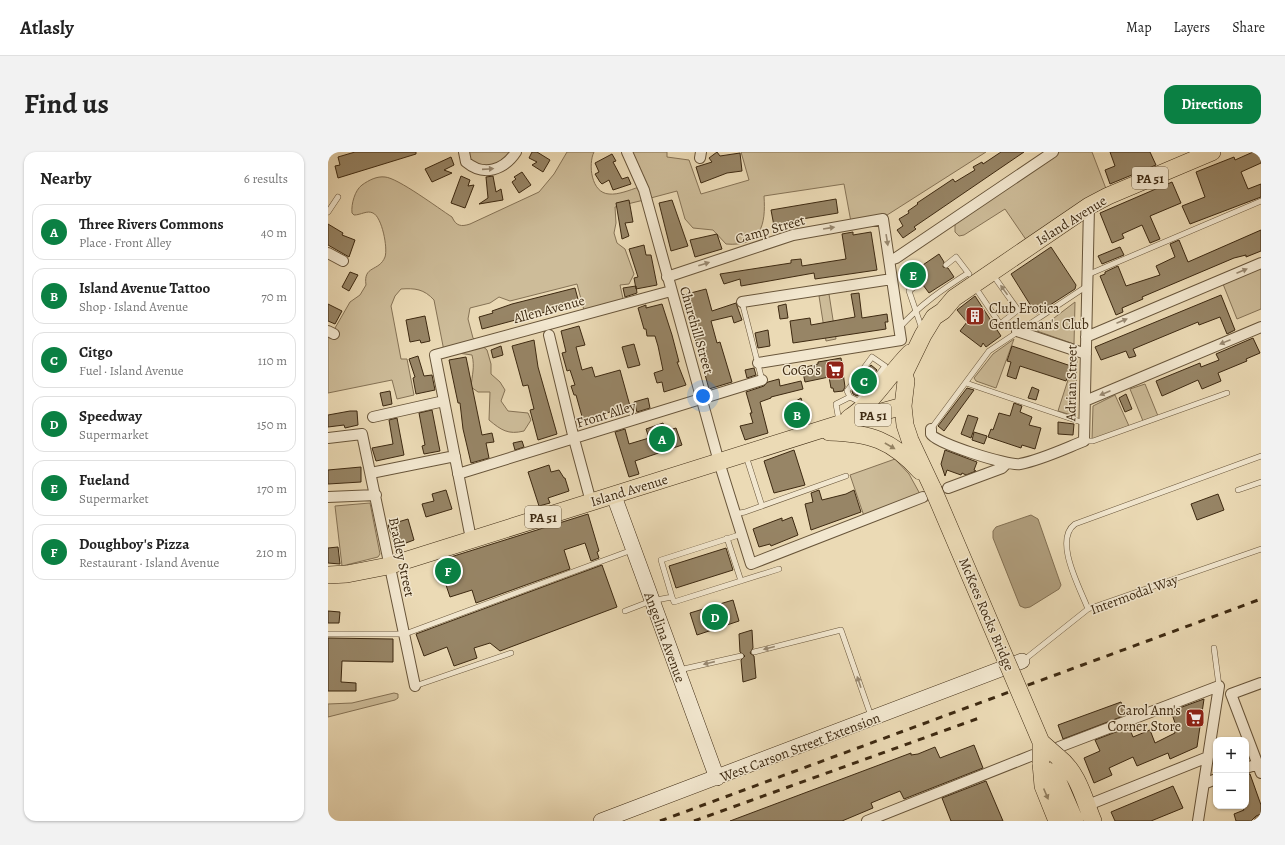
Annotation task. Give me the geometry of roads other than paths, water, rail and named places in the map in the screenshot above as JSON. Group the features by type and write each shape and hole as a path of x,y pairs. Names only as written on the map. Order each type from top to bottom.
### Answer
{"main road":[{"name":"Island Avenue","path":"328,575 347,574 388,566 471,539 614,496 841,423 903,406 895,372 914,340 934,317 943,311 972,280 991,272 1088,206 1212,152"},
{"name":"Island Avenue","path":"895,372 912,377 923,349 941,320 943,311"},
{"path":"841,423 866,405 895,372"},
{"name":"McKees Rocks Bridge","path":"903,406 907,433 934,489 1075,821"},
{"path":"814,432 854,433 881,440 905,456 934,489"},
{"path":"1057,821 1043,786 1046,752 1066,763 1073,773 1093,821"}],"street":[{"path":"464,152 466,162 474,168 484,170 494,169 503,165 516,152"},
{"name":"Churchill Street","path":"627,152 644,190 719,462 751,564 934,489"},
{"path":"914,340 899,327 890,260 896,258 1053,152"},
{"name":"Adrian Street","path":"1084,441 1088,206"},
{"name":"Camp Street","path":"667,277 797,234 883,219 890,260"},
{"path":"328,253 343,261"},
{"path":"1086,337 1261,263"},
{"path":"742,302 892,279"},
{"name":"Allen Avenue","path":"444,401 435,355 671,291"},
{"path":"1085,401 1261,327"},
{"path":"1017,332 1086,354"},
{"path":"549,335 591,502"},
{"path":"758,363 871,345 914,340"},
{"name":"Front Alley","path":"458,474 762,380"},
{"path":"373,416 444,401 471,539"},
{"path":"930,429 930,434 936,440 1014,465 1027,462 1084,441"},
{"name":"Bradley Street","path":"328,438 362,434 376,495 388,566 405,634 414,686"},
{"path":"371,473 455,456"},
{"path":"934,489 1002,468 1007,463"},
{"path":"328,497 376,495"},
{"name":"Angelina Avenue","path":"614,496 651,602 717,778"},
{"name":"Intermodal Way","path":"998,672 1022,661"},
{"name":"West Carson Street Extension","path":"601,821 998,672"},
{"path":"1231,694 1261,683"},
{"path":"867,821 1219,686"},
{"path":"1219,686 1231,694 1259,768"},
{"path":"1198,821 1219,686"},
{"path":"1093,803 1208,757"},
{"path":"1204,784 1213,780"}],"lane":[{"path":"328,212 338,196"},
{"path":"1087,275 1261,201"},
{"path":"946,265 956,257 1000,324 1018,310 991,272"},
{"path":"899,327 915,311 938,292 972,280"},
{"path":"914,340 915,311 909,291 921,282"},
{"path":"930,429 989,351 1087,286"},
{"path":"742,302 762,380"},
{"path":"871,345 872,357 847,391 850,397 858,401 895,372 872,357"},
{"path":"966,383 1085,423"},
{"path":"1084,441 1093,441 1227,393"},
{"path":"841,423 836,404 850,397"},
{"path":"745,454 762,506"},
{"path":"1088,609 1066,550 1067,534 1070,528 1075,524 1261,456"},
{"path":"735,514 846,476"},
{"path":"1238,490 1261,482"},
{"path":"742,534 661,560 674,602 779,569"},
{"path":"728,538 741,581"},
{"name":"Intermodal Way","path":"1022,661 1088,609 1261,549"},
{"path":"328,634 405,634 633,550"},
{"path":"625,612 651,602 672,597"},
{"path":"754,652 841,630 872,719"},
{"path":"1214,648 1219,686"},
{"path":"414,686 511,653"},
{"path":"677,670 741,656"}],"railway":[{"path":"660,821 1261,599"},
{"path":"694,821 982,717"}],"place":[{"name":"Fueland","path":"913,275"},
{"name":"Club Erotica Gentleman's Club","path":"975,316"},
{"name":"CoGo's","path":"835,370"},
{"name":"Citgo","path":"864,381"},
{"name":"Island Avenue Tattoo","path":"797,415"},
{"name":"Three Rivers Commons","path":"662,439"},
{"name":"Doughboy's Pizza","path":"448,571"},
{"name":"Speedway","path":"715,617"},
{"name":"Carol Ann's Corner Store","path":"1195,718"}]}
